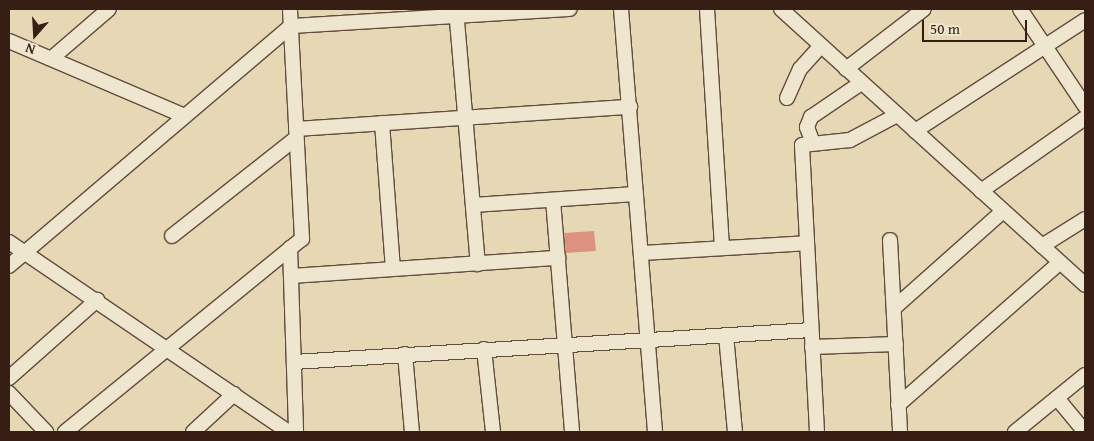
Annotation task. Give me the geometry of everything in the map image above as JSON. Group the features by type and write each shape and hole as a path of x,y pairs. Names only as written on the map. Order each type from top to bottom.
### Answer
{"street":[{"path":"52,58 109,9"},
{"path":"65,432 302,239 290,9"},
{"path":"9,266 25,250 291,26 456,12 569,9"},
{"path":"621,9 655,432"},
{"path":"706,9 722,248"},
{"path":"781,9 1085,285"},
{"path":"846,69 924,9"},
{"path":"1020,9 1085,106"},
{"path":"456,12 478,264"},
{"path":"915,131 1085,20"},
{"path":"9,41 184,116"},
{"path":"787,98 800,69 821,46"},
{"path":"813,143 807,127 811,118 861,83"},
{"path":"172,236 296,134 382,123 630,107"},
{"path":"817,432 802,145 850,140 897,115"},
{"path":"981,191 1085,118"},
{"path":"382,123 393,269"},
{"path":"473,205 636,194"},
{"path":"554,200 572,432"},
{"path":"895,306 1003,211"},
{"path":"1042,246 1085,219"},
{"path":"890,240 895,306 900,432"},
{"path":"9,242 25,250 289,432"},
{"path":"641,253 807,243"},
{"path":"290,248 296,432"},
{"path":"291,276 558,258"},
{"path":"898,405 1060,262"},
{"path":"9,378 97,300"},
{"path":"294,362 812,330"},
{"path":"726,335 735,432"},
{"path":"812,347 896,344"},
{"path":"484,349 493,432"},
{"path":"405,354 412,432"},
{"path":"1016,432 1085,375"},
{"path":"9,393 46,432"},
{"path":"193,432 234,394"},
{"path":"1057,398 1085,432"}],"building":[{"path":"594,231 596,251 566,253 564,233"}]}
